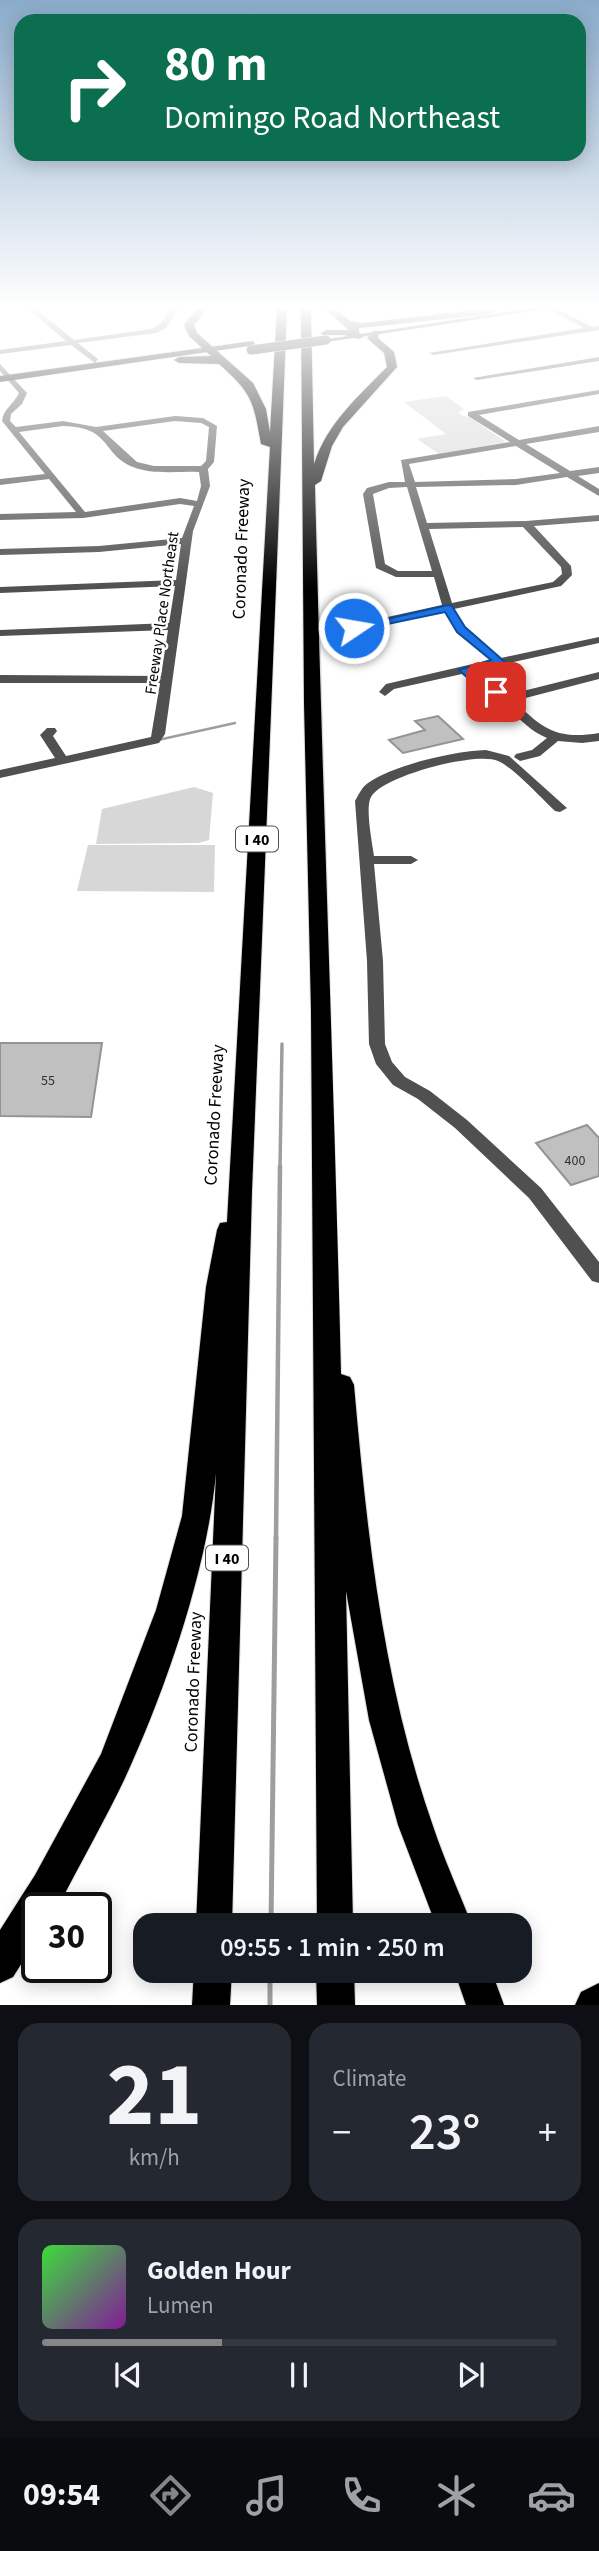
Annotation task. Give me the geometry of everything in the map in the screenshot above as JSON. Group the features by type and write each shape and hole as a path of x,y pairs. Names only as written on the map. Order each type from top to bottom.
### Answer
{"highway":[{"path":"258,403 273,486"},
{"name":"Coronado Freeway","path":"214,1913 240,1191 254,883 263,755 277,403"},
{"path":"307,403 324,1199 335,1913"},
{"path":"309,521 316,474 326,446 344,417 357,403"},
{"path":"0,1964 48,1888 113,1766 172,1610 197,1516 222,1262 240,1191"},
{"path":"324,1199 350,1510 365,1619 386,1720 415,1825 449,1913"},
{"path":"211,2005 212,1983"},
{"path":"335,1983 336,2005"},
{"path":"594,2005 599,2002"}],"street":[{"path":"538,403 471,414 599,493"},
{"path":"4,411 5,417 83,515"},
{"path":"15,430 64,424 99,429 178,419 201,419 214,414"},
{"name":"Freeway Place Northeast","path":"62,760 155,740 159,734 186,541 191,518 204,498 207,476 203,469 209,462 213,426 201,419"},
{"path":"99,429 129,461 144,471 203,469"},
{"path":"499,662 461,629 448,608 404,462 599,429"},
{"path":"437,575 396,574 385,570 379,564 369,492 380,486 516,482 599,470"},
{"path":"0,482 52,476"},
{"path":"0,517 83,515 180,501 200,504"},
{"path":"424,526 526,524 599,518"},
{"path":"346,634 346,629 547,587 566,577 566,566 526,524"},
{"path":"0,552 88,550 186,541"},
{"path":"0,590 181,583"},
{"path":"0,633 175,626"},
{"path":"384,692 390,686 599,640"},
{"path":"470,668 486,688 500,696 542,733 573,741 599,737"},
{"path":"500,696 599,675"},
{"path":"0,679 167,680"},
{"path":"0,774 62,760 46,735 51,731"},
{"path":"520,757 536,753 553,738"},
{"path":"560,808 505,759 493,754 474,755 422,768 382,781 366,792 362,801 375,961 377,1044 384,1064 400,1081 424,1095 461,1124 535,1193 599,1276"},
{"path":"366,860 411,860"}],"shaded area":[{"path":"405,403 455,403 464,409 459,412 461,415 471,418 506,442 439,454 417,439 446,434"},
{"path":"194,787 213,793 209,840 199,843 96,844 102,809"},
{"path":"88,845 215,845 214,892 77,891"}],"building":[{"path":"438,716 463,739 403,753 389,740 425,730 415,721"},
{"path":"0,1043 102,1043 91,1117 0,1116"},
{"path":"587,1125 599,1138 599,1176 571,1185 536,1143"}],"waterway":[{"path":"158,740 235,723"},
{"path":"280,1168 282,1044"},
{"path":"276,1539 280,1166"},
{"path":"271,1913 276,1537"},
{"path":"270,1983 270,2005"}],"route":[{"path":"354,628 448,608 461,629 499,662 465,670 486,688 496,692"}]}
